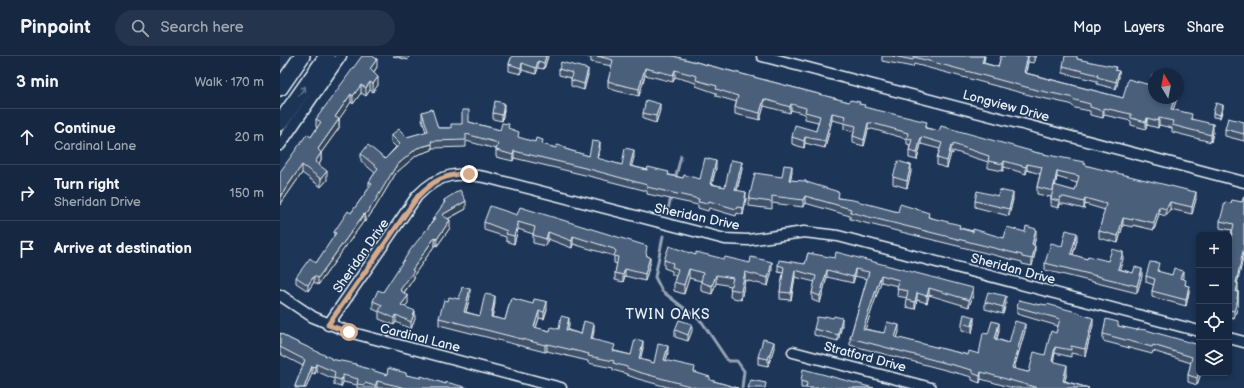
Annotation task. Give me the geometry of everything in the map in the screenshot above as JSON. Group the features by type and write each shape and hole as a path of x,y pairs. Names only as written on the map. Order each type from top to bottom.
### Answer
{"main road":[{"path":"280,88 302,56"},
{"path":"280,123 327,56"}],"street":[{"path":"280,145 341,56"},
{"name":"Longview Drive","path":"762,56 1244,182"},
{"name":"Sheridan Drive","path":"328,325 418,196 428,185 438,179 458,174 489,178 725,239 748,240 804,232 838,236 1196,330"},
{"name":"Cardinal Lane","path":"280,295 328,325 366,338 561,388"},
{"path":"1232,339 1244,342"},
{"name":"Stratford Drive","path":"793,352 931,388"}],"building":[{"path":"362,56 372,56 377,59 370,69 378,77 373,84 370,82 366,88 361,85 353,96 351,94 335,117 339,119 318,149 321,153 315,162 327,171 321,179 302,165 280,197 280,172 307,134 311,137 321,122 316,119"},
{"path":"512,56 546,56 544,63 538,61 536,68 522,63 521,68 509,64"},
{"path":"597,56 673,56 849,102 850,100 860,102 859,104 865,105 864,107 927,122 925,128 939,131 941,126 1038,153 1084,162 1084,164 1088,166 1196,192 1192,207 1170,202 1166,209 1159,207 1154,223 1133,218 1133,220 1123,218 1118,236 1099,231 1106,204 1085,198 1084,202 1060,197 1059,201 1051,199 1053,191 1037,187 1042,167 1027,164 1026,167 1004,161 1003,164 988,161 989,156 953,144 953,147 951,146 947,161 937,158 942,143 921,137 917,153 909,151 912,139 907,138 908,133 872,123 868,123 864,140 853,136 856,126 844,123 846,116 832,113 825,141 805,137 804,141 792,137 795,125 816,131 820,116 805,112 806,108 791,104 790,107 764,99 760,113 735,107 738,96 716,89 717,86 696,80 697,76 675,70 673,75 645,68 639,89 617,84 608,81 613,60","holes":["1057,171 1079,176 1075,191 1054,185"]},
{"path":"893,56 984,56 982,63 998,67 1001,56 1028,56 1025,73 1123,98 1128,79 1148,84 1148,104 1173,104 1171,109 1192,114 1191,119 1213,124 1211,135 1172,125 1173,121 1159,118 1158,121 1147,118 1146,122 1131,118 1131,114 1104,108 1103,111 1090,107 1090,104 1070,97 1037,90 914,57 913,60"},
{"path":"1065,56 1077,56 1077,59 1116,67 1115,70 1119,71 1116,82 1097,77 1098,75 1063,66"},
{"path":"561,62 588,69 584,84 571,80 572,73 559,69"},
{"path":"646,100 660,104 656,116 643,113"},
{"path":"495,101 504,103 502,115 493,113"},
{"path":"1216,103 1223,105 1220,115 1213,113"},
{"path":"432,109 438,128 451,128 451,124 462,124 462,110 469,110 469,122 500,130 502,123 509,124 508,128 519,132 518,137 535,142 536,138 543,140 542,144 556,148 557,145 589,156 592,141 600,142 597,158 622,165 625,148 634,150 630,166 647,170 648,167 669,172 668,175 683,178 684,175 700,179 705,158 716,161 710,184 725,187 731,160 742,162 735,190 746,192 743,208 737,207 736,209 709,201 708,204 698,202 699,199 647,187 647,185 589,169 514,151 513,155 496,150 498,143 466,134 466,140 431,141 432,144 417,148 396,166 375,201 318,278 314,276 308,285 296,277 310,258 316,263 336,233 334,232 348,211 351,213 372,184 369,182 378,168 361,154 368,145 385,159 400,144 391,135 399,129 407,137 428,131 422,112"},
{"path":"1228,118 1244,122 1244,134 1225,129"},
{"path":"898,161 911,165 907,181 893,177"},
{"path":"784,165 792,166 789,180 806,181 839,192 838,198 853,200 898,212 900,204 929,213 928,217 960,225 959,228 973,232 973,229 1004,238 1007,227 1025,232 1026,226 1036,229 1032,244 1035,246 1032,259 1022,257 1022,255 850,212 851,209 805,196 803,200 772,196 772,202 749,199 755,173 782,177"},
{"path":"460,190 466,201 442,215 450,220 437,239 435,237 412,270 414,271 400,290 408,296 401,305 415,311 411,322 396,315 394,318 379,311 382,305 373,301 378,290 383,292 411,249 435,219 432,220 445,202 444,200"},
{"path":"999,190 1013,193 1009,209 975,201 977,191 998,196"},
{"path":"1244,196 1244,247 1236,283 1238,283 1236,292 1238,292 1238,299 1234,311 1232,311 1232,233 1234,224 1220,221 1225,202 1231,203 1232,200 1242,202"},
{"path":"490,206 517,215 520,207 647,246 646,253 647,256 650,257 645,274 625,269 623,275 615,273 618,257 614,256 616,251 614,249 573,236 572,241 548,232 546,239 533,235 535,227 518,222 514,236 506,234 507,231 484,222"},
{"path":"1066,230 1077,233 1071,254 1087,259 1088,256 1108,261 1112,249 1123,252 1118,269 1133,273 1135,267 1142,269 1137,286 1045,263 1051,243 1062,246"},
{"path":"669,246 696,255 696,252 724,259 725,257 750,263 751,257 772,262 768,278 745,272 741,291 730,289 733,278 716,275 712,286 701,282 703,273 689,269 684,285 674,282 678,269 672,267 673,263 664,260"},
{"path":"836,252 973,288 969,300 929,288 927,296 917,293 915,302 906,300 908,291 897,289 899,280 881,275 863,329 884,333 887,322 899,325 895,337 968,355 969,351 979,354 983,333 988,334 992,321 999,323 995,339 1009,343 1015,321 1025,324 1012,368 1027,372 1029,372 1034,352 1045,355 1051,331 1056,333 1060,319 1017,307 1019,300 1040,305 1047,304 1093,318 1085,349 1071,346 1071,350 1055,347 1052,361 1067,365 1063,381 1089,388 1038,388 981,372 980,376 972,373 972,370 850,338 869,272 855,269 853,277 827,270 820,296 812,293 816,276 795,270 791,293 780,292 784,267 778,265 779,260 805,264 808,253 835,258"},
{"path":"1150,262 1159,263 1157,271 1172,275 1174,268 1183,271 1180,278 1186,280 1185,285 1189,286 1186,300 1152,291 1155,279 1146,276"},
{"path":"462,287 470,289 464,312 480,316 485,294 495,296 491,317 505,320 511,298 533,304 534,299 544,301 547,302 544,312 539,311 534,327 550,331 551,327 559,329 561,316 569,318 566,330 581,334 584,321 594,324 591,339 615,345 613,351 631,355 635,339 643,341 639,359 654,363 658,344 668,346 664,360 695,367 694,372 710,377 710,380 738,388 697,388 638,372 613,363 614,361 588,356 589,354 547,344 545,345 439,318 444,300 448,301 449,297 459,299"},
{"path":"988,292 1006,296 1003,307 985,302"},
{"path":"964,314 974,317 972,326 962,323"},
{"path":"825,316 842,318 838,335 814,329 817,317 824,318"},
{"path":"1106,319 1118,322 1118,326 1137,330 1146,330 1196,344 1197,378 1188,375 1192,357 1153,345 1152,347 1103,334"},
{"path":"679,320 692,324 688,335 675,330"},
{"path":"280,333 331,359 356,364 387,375 388,368 406,373 406,375 421,378 421,376 446,384 446,382 468,388 406,388 377,381 375,386 365,383 364,385 357,384 358,379 343,375 341,380 334,378 335,372 316,364 315,367 312,366 304,388 300,388 295,386 305,360 280,347"},
{"path":"763,339 774,342 768,359 758,357"},
{"path":"803,369 874,388 806,388 807,383 801,381"},
{"path":"751,380 766,383 765,388 748,388"}],"waterway":[{"path":"675,180 681,156"},
{"path":"667,214 671,197"},
{"path":"663,236 655,277 662,291 702,322 728,361 737,361 744,371 742,388"}],"district":[{"name":"TWIN OAKS","path":"668,314"}],"route":[{"path":"349,332 328,325 418,196 428,185 438,179 458,174 469,174"}]}
